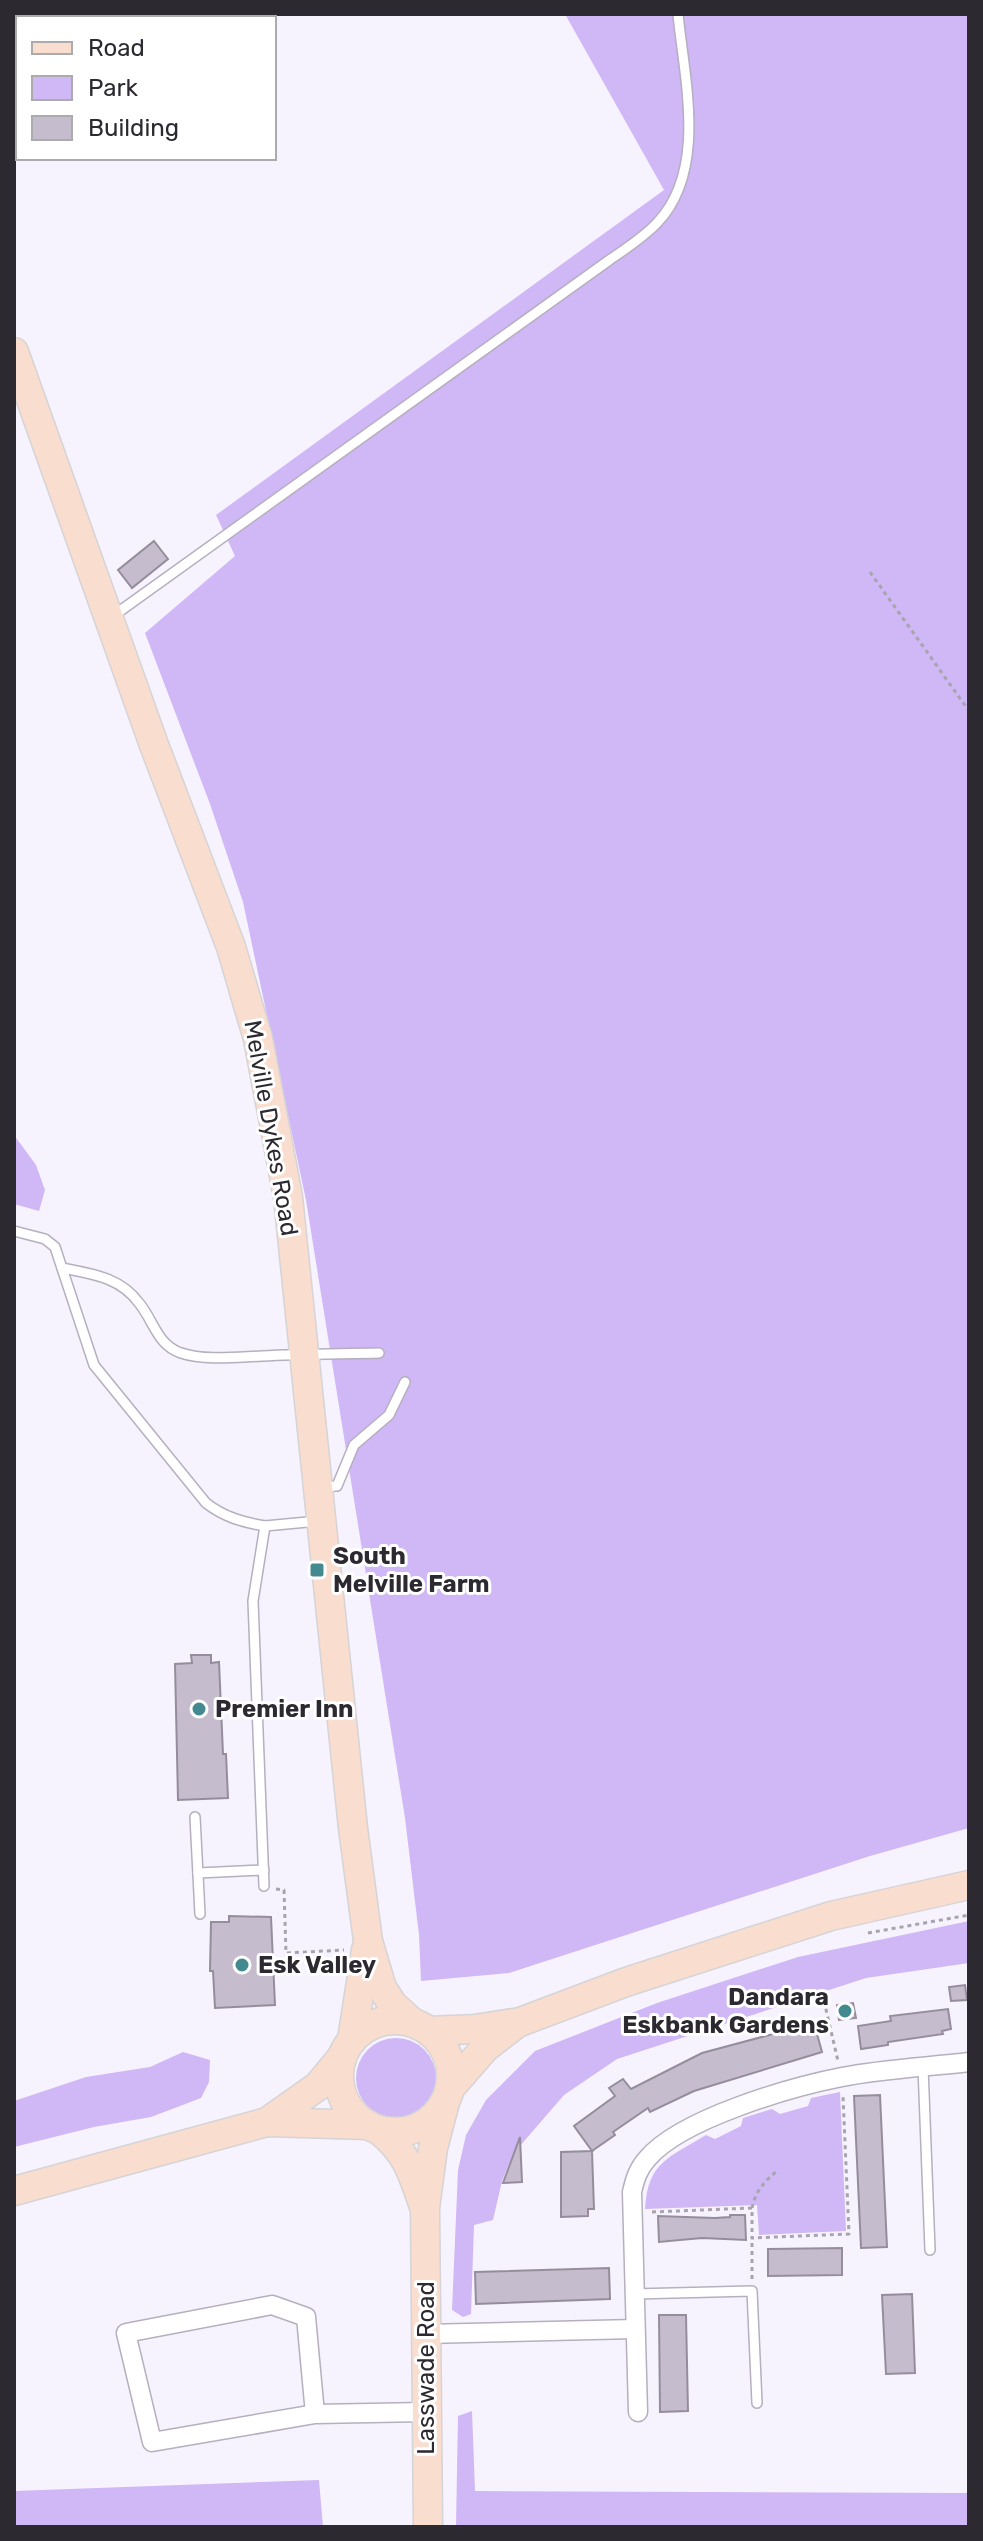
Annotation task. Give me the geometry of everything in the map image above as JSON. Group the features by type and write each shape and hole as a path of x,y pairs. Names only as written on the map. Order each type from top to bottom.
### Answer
{"main road":[{"name":"Melville Dykes Road","path":"14,352 154,745 231,947 258,1039 288,1197 321,1521 357,1946 347,2049"},
{"path":"267,2122 318,2086 369,2026 390,2020 421,2027 475,2029 520,2022 626,1982 831,1916 969,1885"},
{"name":"Melville Dykes Road","path":"357,1946 393,2005 421,2027"},
{"path":"14,2191 267,2122 374,2128 396,2133 411,2130 437,2114 448,2094 485,2048 520,2022"},
{"path":"421,2027 440,2043 448,2056 451,2072 448,2094"},
{"path":"347,2049 339,2077 343,2096 352,2113 374,2128"},
{"name":"Lasswade Road","path":"428,2527 425,2208 433,2148 448,2094"},
{"name":"Lasswade Road","path":"374,2128 399,2146 409,2163 425,2208"}],"street":[{"path":"638,2412 632,2192 636,2174 648,2157 666,2142 738,2106 842,2077 969,2062"},
{"path":"315,2414 306,2317 272,2305 126,2333 152,2442 315,2414 425,2412"},
{"path":"425,2334 635,2329"}],"lane":[{"path":"110,618 608,261 659,221 678,189 688,154 690,120 678,14"},
{"path":"14,1231 45,1239 55,1247 94,1365 206,1503 221,1514 241,1522 265,1526 321,1521"},
{"path":"62,1268 107,1277 124,1288 144,1309 159,1339 180,1353 202,1356 379,1353"},
{"path":"317,1487 337,1486 354,1445 389,1415 405,1382"},
{"path":"264,1886 253,1601 265,1526"},
{"path":"195,1817 200,1914"},
{"path":"198,1873 264,1870"},
{"path":"923,2067 930,2250"},
{"path":"634,2294 752,2291 757,2403"}],"path":[{"path":"870,572 969,711"},
{"path":"264,1886 284,1890 286,1953 357,1946"},
{"path":"752,2238 849,2234 842,2077 824,2001"},
{"path":"752,2291 752,2208 755,2194 778,2170"},
{"path":"632,2213 752,2208"}],"green space":[{"path":"565,14 969,14 969,1828 870,1856 509,1973 421,1981 419,1935 405,1818 306,1200 243,902 210,804 145,633 235,556 216,515 664,190"},
{"path":"14,1135 36,1165 45,1190 39,1211 14,1204"},
{"path":"969,1921 969,1963 866,1978 617,2059 564,2095 513,2154 502,2181 493,2220 474,2225 471,2314 463,2317 452,2310 458,2170 466,2135 486,2100 535,2051 657,2003 798,1957"},
{"path":"396,2038 411,2041 424,2050 433,2063 436,2078 433,2093 424,2106 411,2115 396,2118 381,2115 368,2106 359,2093 356,2078 359,2063 368,2050 381,2041"},
{"path":"183,2052 210,2060 209,2082 201,2098 151,2117 94,2127 14,2147 14,2101 86,2077 150,2067"},
{"path":"840,2092 846,2231 759,2235 757,2205 645,2209 647,2193 656,2171 671,2156 706,2135 715,2139 741,2126 743,2118 772,2109 780,2114 808,2106 811,2098"},
{"path":"472,2411 475,2491 969,2493 969,2527 458,2527 458,2416"},
{"path":"319,2480 323,2527 14,2527 14,2491"}],"building":[{"path":"154,541 168,559 132,588 118,570"},
{"name":"Premier Inn","path":"191,1655 211,1655 211,1663 219,1662 228,1798 178,1800 175,1664 192,1663"},
{"name":"Esk Valley","path":"229,1916 271,1917 275,2005 215,2008 213,1971 210,1971 211,1922 229,1922"},
{"path":"965,1985 967,2000 951,2001 949,1987"},
{"path":"853,2003 856,2018 839,2020 837,2005"},
{"path":"948,2009 951,2029 942,2031 943,2034 861,2049 858,2026 891,2021 890,2016"},
{"path":"814,2023 822,2052 694,2091 650,2112 648,2108 592,2151 574,2126 615,2096 609,2088 623,2079 631,2089 702,2053"},
{"path":"880,2095 887,2247 861,2248 854,2096"},
{"path":"520,2137 522,2182 503,2183"},
{"path":"592,2151 594,2209 588,2209 588,2216 561,2217 561,2152"},
{"path":"745,2215 746,2240 702,2238 659,2242 658,2216 715,2218"},
{"path":"842,2248 842,2275 768,2276 768,2249"},
{"path":"609,2268 610,2299 476,2304 475,2272"},
{"path":"912,2294 915,2373 886,2374 882,2295"},
{"path":"659,2315 686,2315 688,2411 660,2412"}],"place":[{"name":"South Melville Farm","path":"317,1570"},
{"name":"Premier Inn","path":"199,1709"},
{"name":"Esk Valley","path":"242,1965"},
{"name":"Dandara Eskbank Gardens","path":"845,2011"}]}
